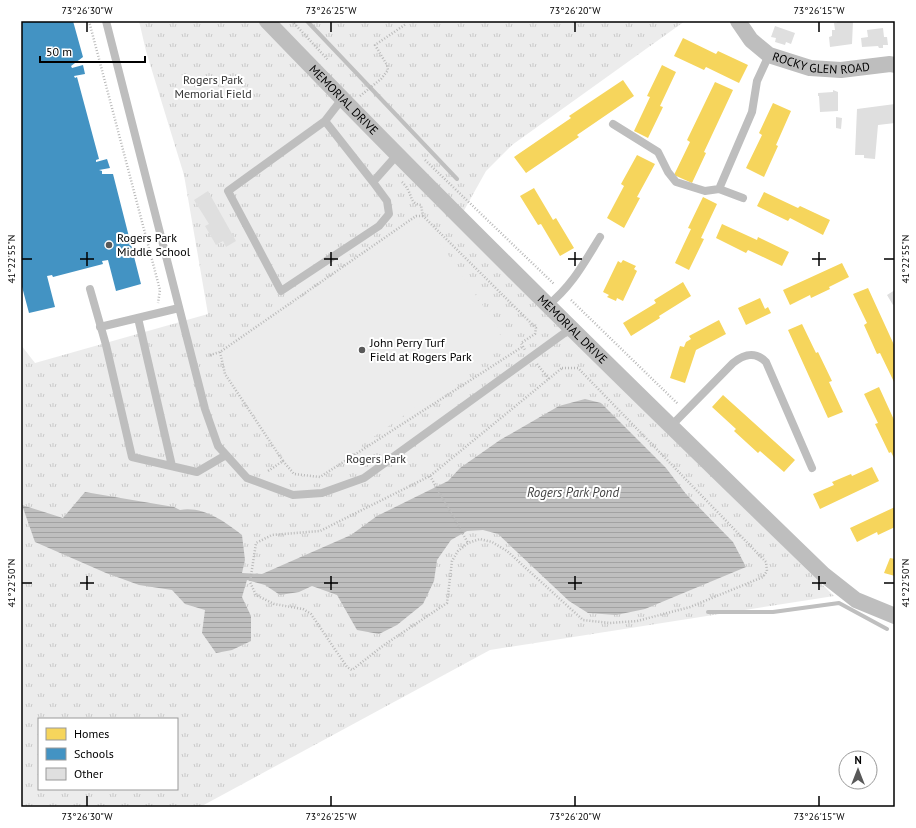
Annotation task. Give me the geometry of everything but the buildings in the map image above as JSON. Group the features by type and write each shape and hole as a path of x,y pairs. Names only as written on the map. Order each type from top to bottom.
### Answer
{"street":[{"name":"MEMORIAL DRIVE","path":"267,21 349,95 397,155 570,329 823,574 856,600 895,616"},
{"name":"ROCKY GLEN ROAD","path":"738,21 751,40 769,55 810,68 841,70 890,64 895,65"}],"lane":[{"path":"106,21 205,409 218,446 247,478 293,495 322,493 364,478 570,329"},
{"path":"719,189 752,112 757,81 769,55"},
{"path":"325,122 387,201 389,214 379,226 281,291 228,190 325,122 349,95"},
{"path":"612,124 658,152 676,182 706,191 719,189 743,198"},
{"path":"373,182 397,155"},
{"path":"547,306 563,293 575,278 600,237"},
{"path":"90,289 132,457 197,472 226,455"},
{"path":"100,327 179,308"},
{"path":"138,318 172,466"},
{"path":"671,426 741,356 751,354 761,357 766,362 812,468"}],"path":[{"path":"89,21 160,290 158,304 153,307"},
{"path":"292,21 329,62"},
{"path":"349,95 360,96 381,79 388,70 386,63 374,45 406,24"},
{"path":"360,96 365,102"},
{"path":"421,155 554,284"},
{"path":"210,355 220,352 416,216 423,216 536,328 535,334 521,343 522,346 320,477 294,474 283,461 224,374 220,352"},
{"path":"571,300 686,412"},
{"path":"562,368 578,368 766,562 767,571 763,577 690,607 637,621 610,623 583,620 507,551 492,542 480,539 468,543 458,551 452,561 447,603 384,645 352,670 347,666 312,614 303,609 274,604 256,595 250,582 256,543 272,534 320,531 430,476 562,368"},
{"path":"268,471 283,461"},
{"path":"430,476 468,543"}],"green space":[{"name":"Rogers Park","path":"139,21 685,21 512,145 486,171 457,223 604,371 834,596 490,650 200,807 21,807 21,345 35,363 208,314 184,175 146,51"},
{"name":"John Perry Turf Field at Rogers Park","path":"412,220 431,230 499,329 502,347 310,481 291,469 226,374 222,353"}],"water":[{"name":"Rogers Park Pond","path":"585,399 601,403 666,468 686,494 733,542 746,567 645,609 616,615 588,613 569,601 498,534 483,530 467,531 451,540 437,560 434,581 423,604 397,625 379,634 357,630 337,595 312,586 299,592 280,595 265,585 247,580 242,597 251,616 251,641 232,650 216,653 202,633 205,610 185,604 172,590 139,585 106,573 35,542 22,505 63,518 85,492 174,507 180,510 189,509 205,512 221,520 242,535 245,560 242,573 262,574 351,535 377,516 448,481 460,468 500,440 559,406"}],"waterway":[{"path":"307,21 457,179"},
{"path":"708,612 773,612 839,603 887,629"}],"place":[{"name":"Rogers Park Middle School","path":"109,245"},
{"name":"John Perry Turf Field at Rogers Park","path":"362,350"}],"park label":[{"name":"Rogers Park Memorial Field","path":"213,87"}]}
